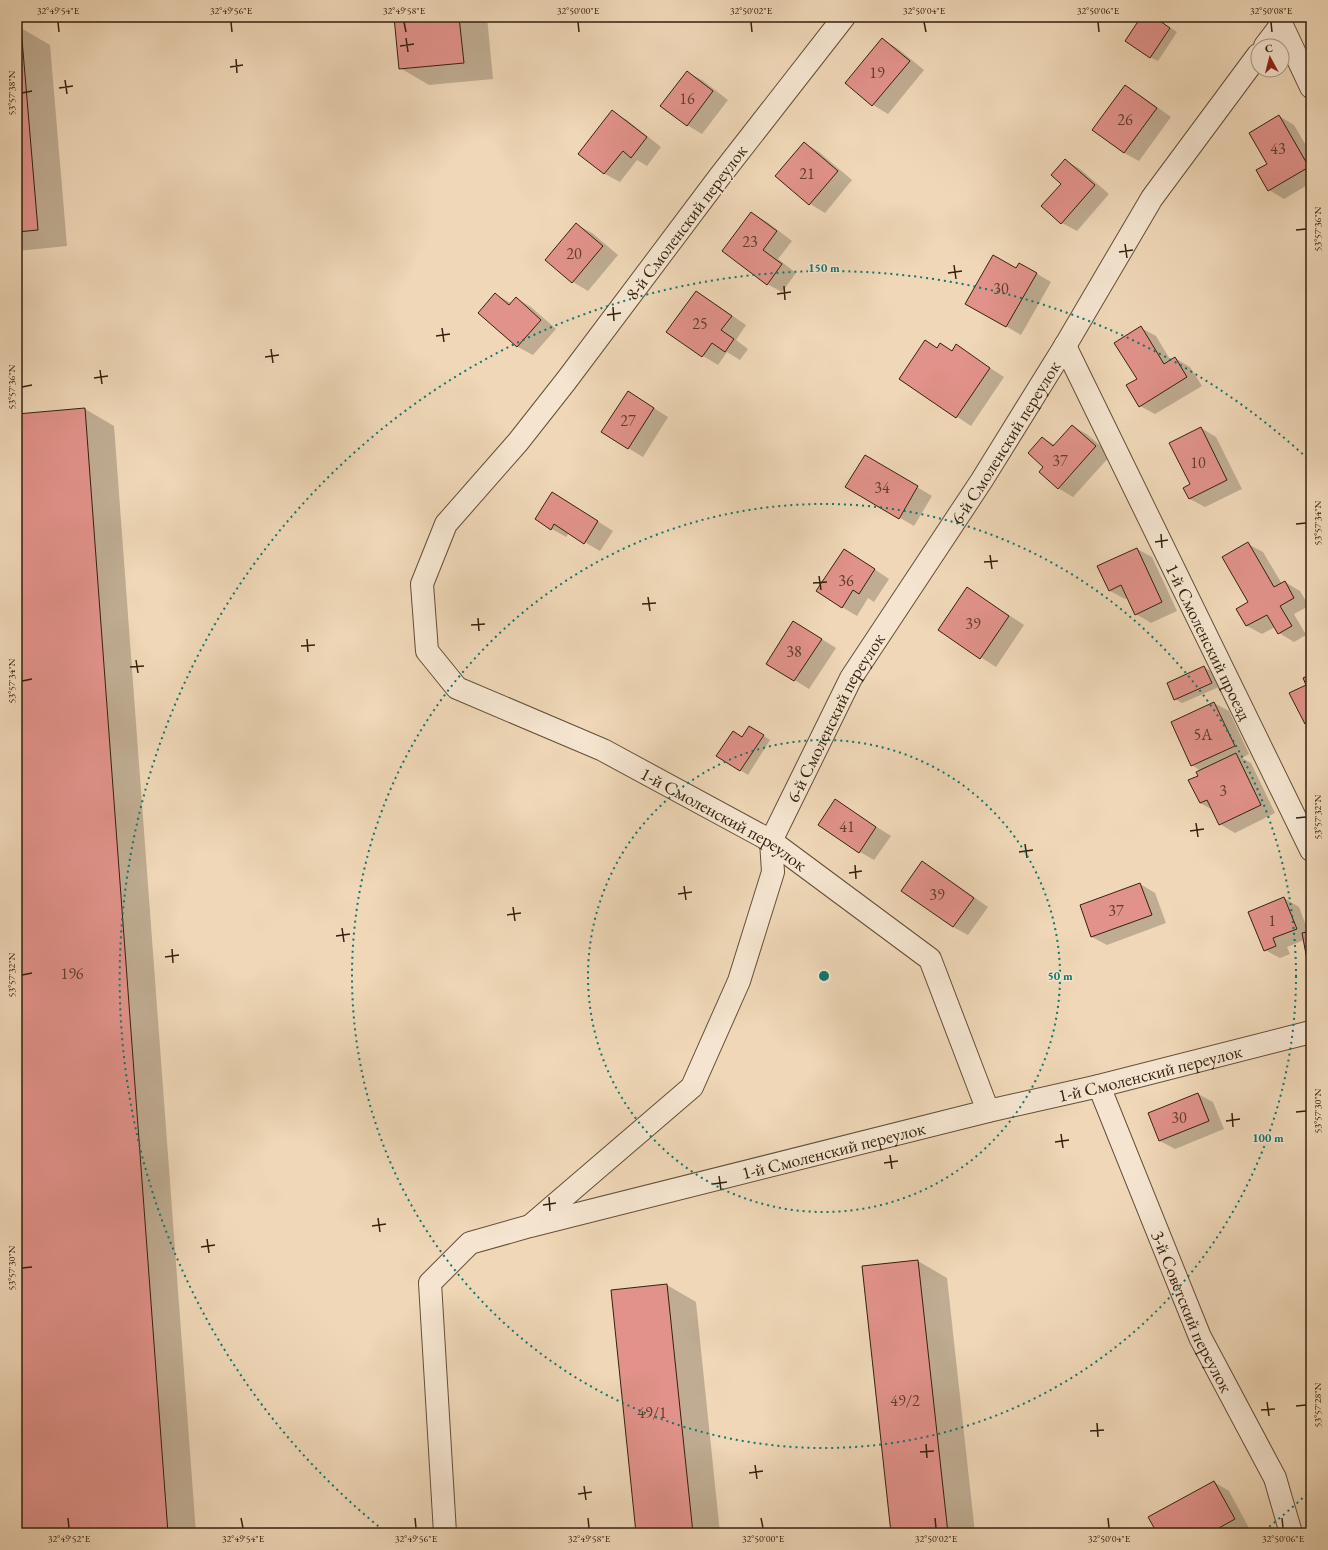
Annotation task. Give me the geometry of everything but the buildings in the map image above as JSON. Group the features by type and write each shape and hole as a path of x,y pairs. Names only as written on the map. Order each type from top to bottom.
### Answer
{"street":[{"name":"8-й Смоленский переулок","path":"422,584 446,524 518,442 566,381 720,176 844,17"},
{"path":"1269,38 1279,21"},
{"path":"1279,21 1311,87"},
{"name":"6-й Смоленский переулок","path":"772,841 851,678 982,480 1065,346 1152,198 1250,66"},
{"name":"1-й Смоленский проезд","path":"1065,346 1311,850"},
{"name":"1-й Смоленский переулок","path":"422,584 427,651 457,688 603,750 772,841 930,959 988,1111"},
{"path":"530,1226 692,1087 739,981 773,872 772,841"},
{"name":"1-й Смоленский переулок","path":"445,1533 430,1283 470,1243 530,1226 988,1111 1099,1086 1311,1032"},
{"name":"3-й Советский переулок","path":"1099,1086 1200,1337 1275,1478 1291,1533"}]}
